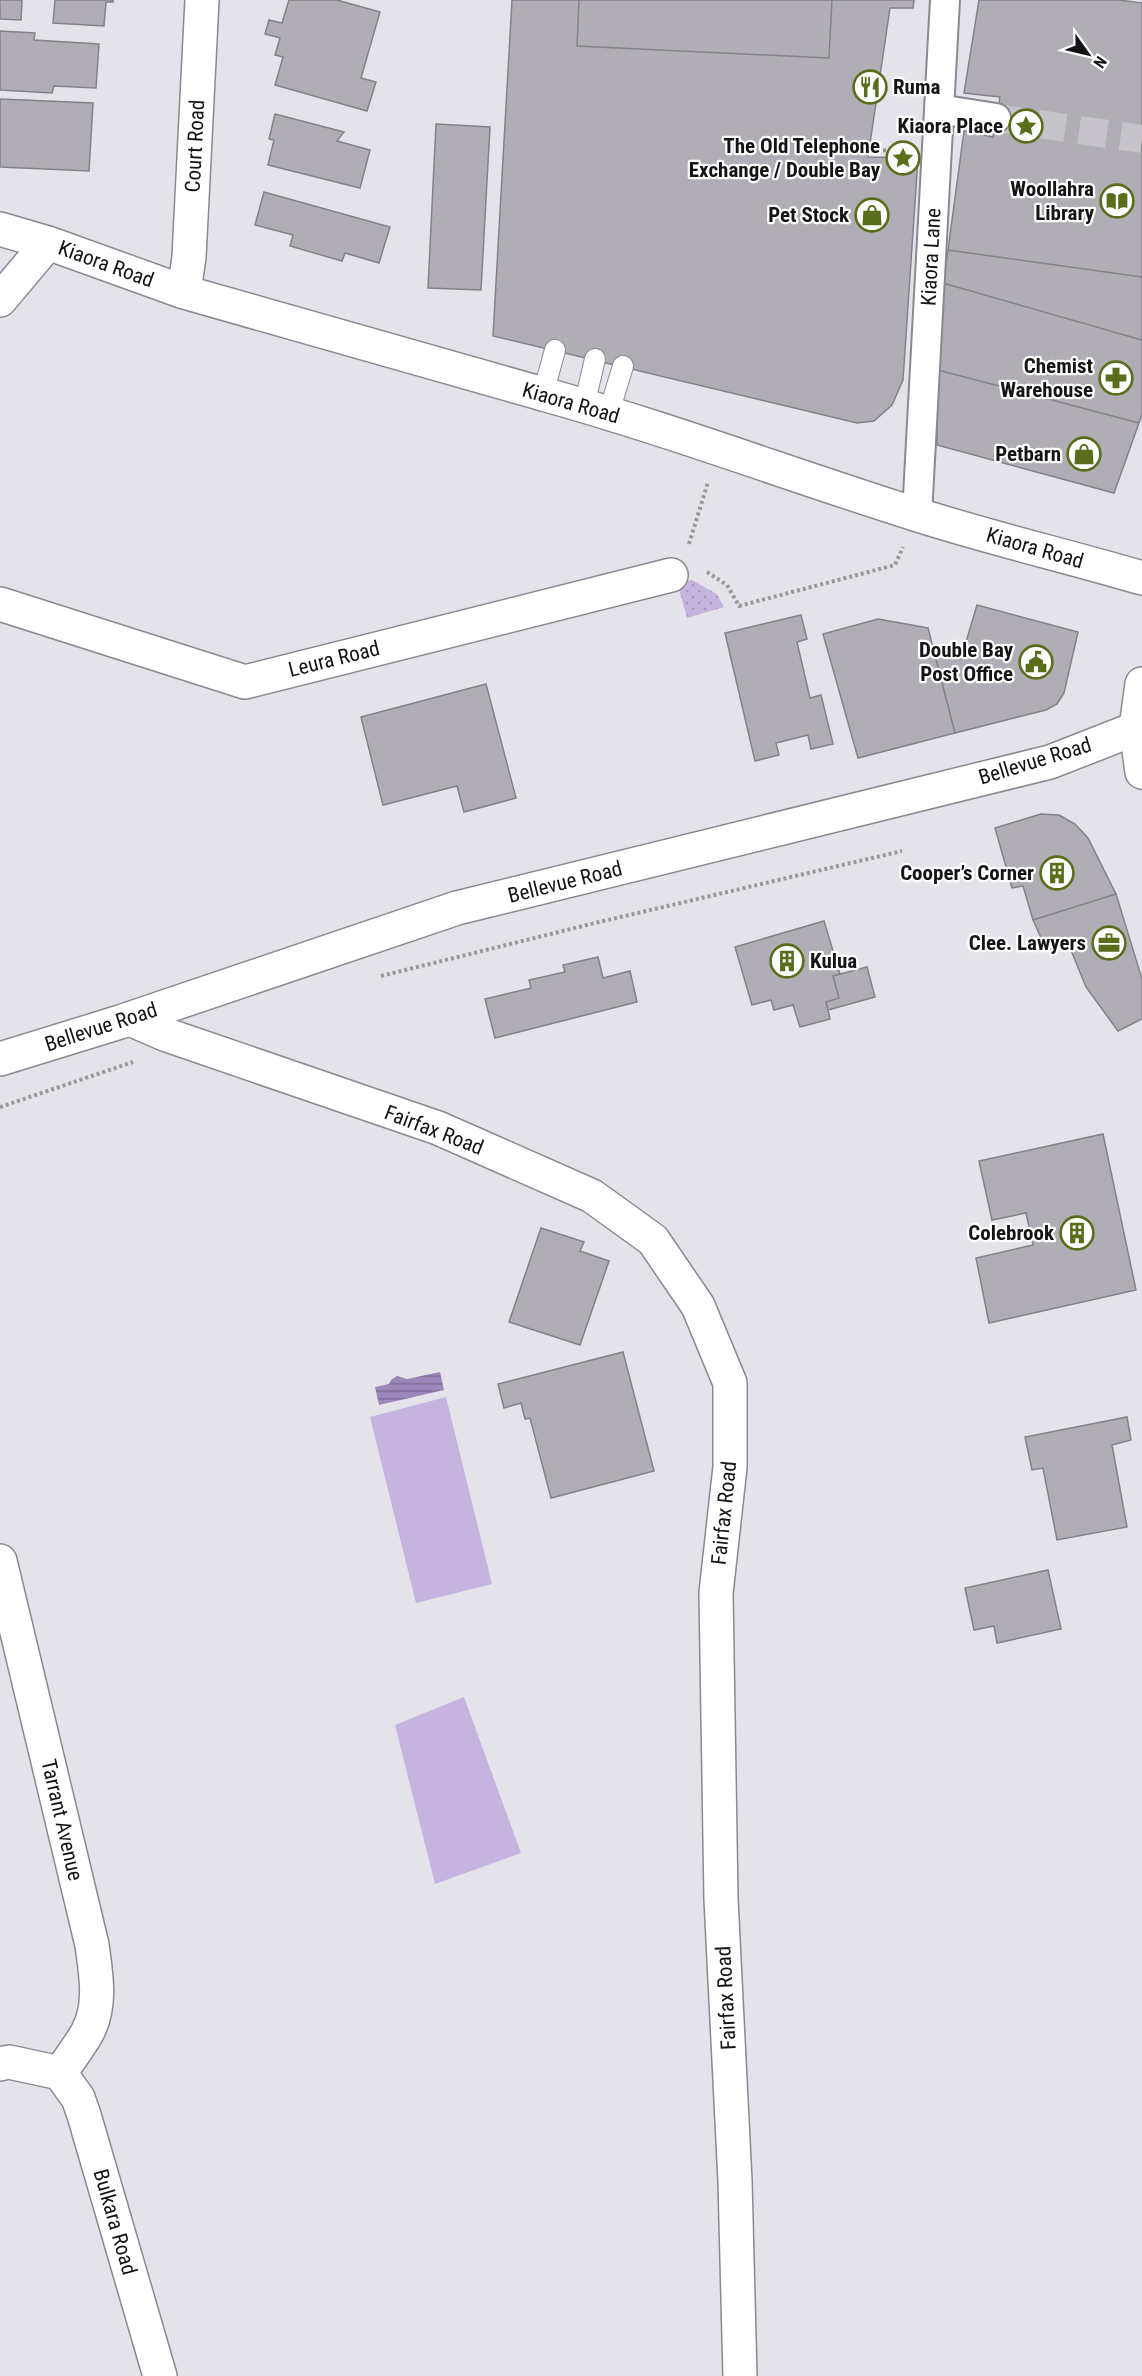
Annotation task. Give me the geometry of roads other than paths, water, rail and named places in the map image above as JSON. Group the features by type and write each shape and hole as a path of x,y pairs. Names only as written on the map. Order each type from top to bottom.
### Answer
{"street":[{"name":"Court Road","path":"184,292 189,257 201,0"},
{"name":"Kiaora Lane","path":"917,515 945,0"},
{"path":"939,109 996,118"},
{"name":"Kiaora Road","path":"0,229 48,243 184,292 597,409 917,515 1142,578"},
{"path":"0,300 48,243"},
{"name":"Leura Road","path":"0,604 245,681 671,574"},
{"path":"1142,684 1139,727 1142,772"},
{"name":"Bellevue Road","path":"0,1059 130,1019 457,908 1050,762 1139,727"},
{"name":"Fairfax Road","path":"130,1019 187,1042 438,1128 592,1196 653,1240 698,1306 730,1383 730,1467 716,1593 721,1899 735,2181 740,2376"},
{"name":"Tarrant Avenue","path":"0,1561 92,1945 97,1981 96,2006 88,2032 60,2073"},
{"path":"0,2064 9,2062 60,2073"},
{"name":"Bulkara Road","path":"60,2073 78,2098 84,2115 160,2376"}],"lane":[{"path":"543,394 555,350"},
{"path":"595,359 597,409"},
{"path":"597,409 623,366"}],"tunnel":[{"path":"996,118 1142,139"}],"place":[{"name":"Ruma","path":"870,87"},
{"name":"Kiaora Place","path":"1026,126"},
{"name":"The Old Telephone Exchange / Double Bay","path":"903,158"},
{"name":"Woollahra Library","path":"1117,201"},
{"name":"Pet Stock","path":"872,215"},
{"name":"Chemist Warehouse","path":"1116,378"},
{"name":"Petbarn","path":"1084,454"},
{"name":"Double Bay Post Office","path":"1036,662"},
{"name":"Cooper’s Corner","path":"1057,873"},
{"name":"Clee. Lawyers","path":"1109,943"},
{"name":"Kulua","path":"787,961"},
{"name":"Colebrook","path":"1077,1233"}]}
